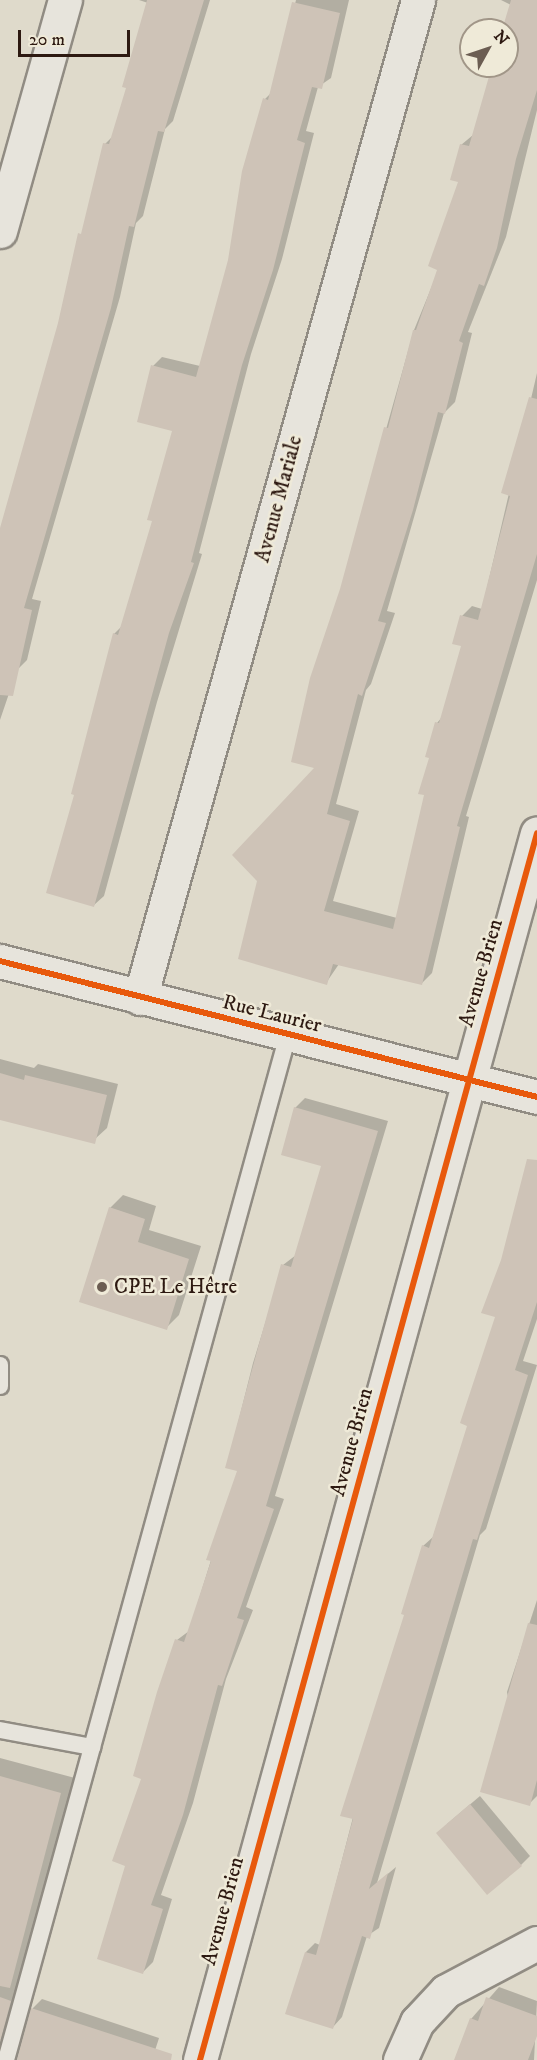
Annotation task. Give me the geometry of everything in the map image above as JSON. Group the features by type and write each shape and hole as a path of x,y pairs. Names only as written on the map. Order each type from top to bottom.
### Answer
{"street":[{"path":"0,231 65,0"},
{"name":"Avenue Mariale","path":"140,998 418,0"},
{"name":"Avenue Brien","path":"200,2060 537,833"},
{"name":"Rue Laurier","path":"0,961 288,1035 470,1078 537,1097"},
{"path":"400,2060 417,2022 446,1992 537,1943"}],"lane":[{"path":"6,2060 288,1035"},
{"path":"0,1365 0,1386"},
{"path":"0,1730 92,1748"}],"building":[{"path":"147,0 204,0 164,132 158,131 134,227 129,226 111,308 24,608 32,610 13,696 0,695 0,528 58,323 78,233 81,234 103,143 109,144 126,88 122,87"},
{"path":"511,0 537,0 537,90 516,159 497,248 484,286 479,284 459,341 463,343 445,414 438,412 413,510 378,621 386,623 362,696 358,694 327,814 350,821 324,911 393,929 424,795 418,794 429,758 425,757 435,722 439,723 461,646 452,644 460,615 478,620 510,496 501,493 529,397 537,399 537,554 457,826 460,827 422,985 333,964 327,985 238,959 257,881 232,855 314,768 291,762 310,678 340,589 384,427 388,428 413,330 416,330 437,270 428,266 458,182 450,180 460,144 469,146 489,78 519,78 519,18 506,18"},
{"path":"292,2 340,13 322,89 312,87 297,140 305,143 273,270 242,365 191,562 194,563 169,633 94,907 46,893 74,795 71,794 113,633 118,635 152,521 147,520 172,431 137,422 151,365 196,377 228,260 242,171 263,98 268,100"},
{"path":"0,1073 24,1080 25,1075 107,1095 95,1144 0,1120"},
{"path":"294,1107 378,1131 266,1506 274,1509 237,1618 244,1620 222,1686 218,1685 183,1815 151,1905 163,1909 143,1974 97,1959 125,1866 112,1861 141,1779 133,1776 157,1692 175,1639 184,1642 211,1561 206,1560 237,1471 225,1468 281,1264 291,1267 321,1166 281,1155"},
{"path":"527,1159 537,1160 537,1302 515,1370 528,1375 477,1540 473,1539 369,1889 388,1873 370,1939 362,1936 333,2029 285,2014 305,1952 316,1955 353,1819 340,1816 404,1615 401,1614 422,1545 429,1548 467,1426 460,1423 495,1317 481,1313 501,1260"},
{"path":"109,1207 145,1219 138,1242 189,1259 167,1330 79,1302"},
{"path":"528,1623 537,1625 537,1780 530,1806 480,1792"},
{"path":"0,1776 61,1793 10,1988 0,1986"},
{"path":"470,1804 522,1866 487,1895 436,1833"},
{"path":"0,1997 11,2001 0,2042"},
{"path":"486,1997 537,2016 537,2036 528,2060 454,2060 470,2018 478,2021"},
{"path":"31,2008 172,2054 171,2060 17,2060"}],"cycle path":[{"path":"200,2060 537,833"},
{"path":"0,961 537,1097"}],"place":[{"name":"CPE Le Hêtre","path":"102,1287"}]}
